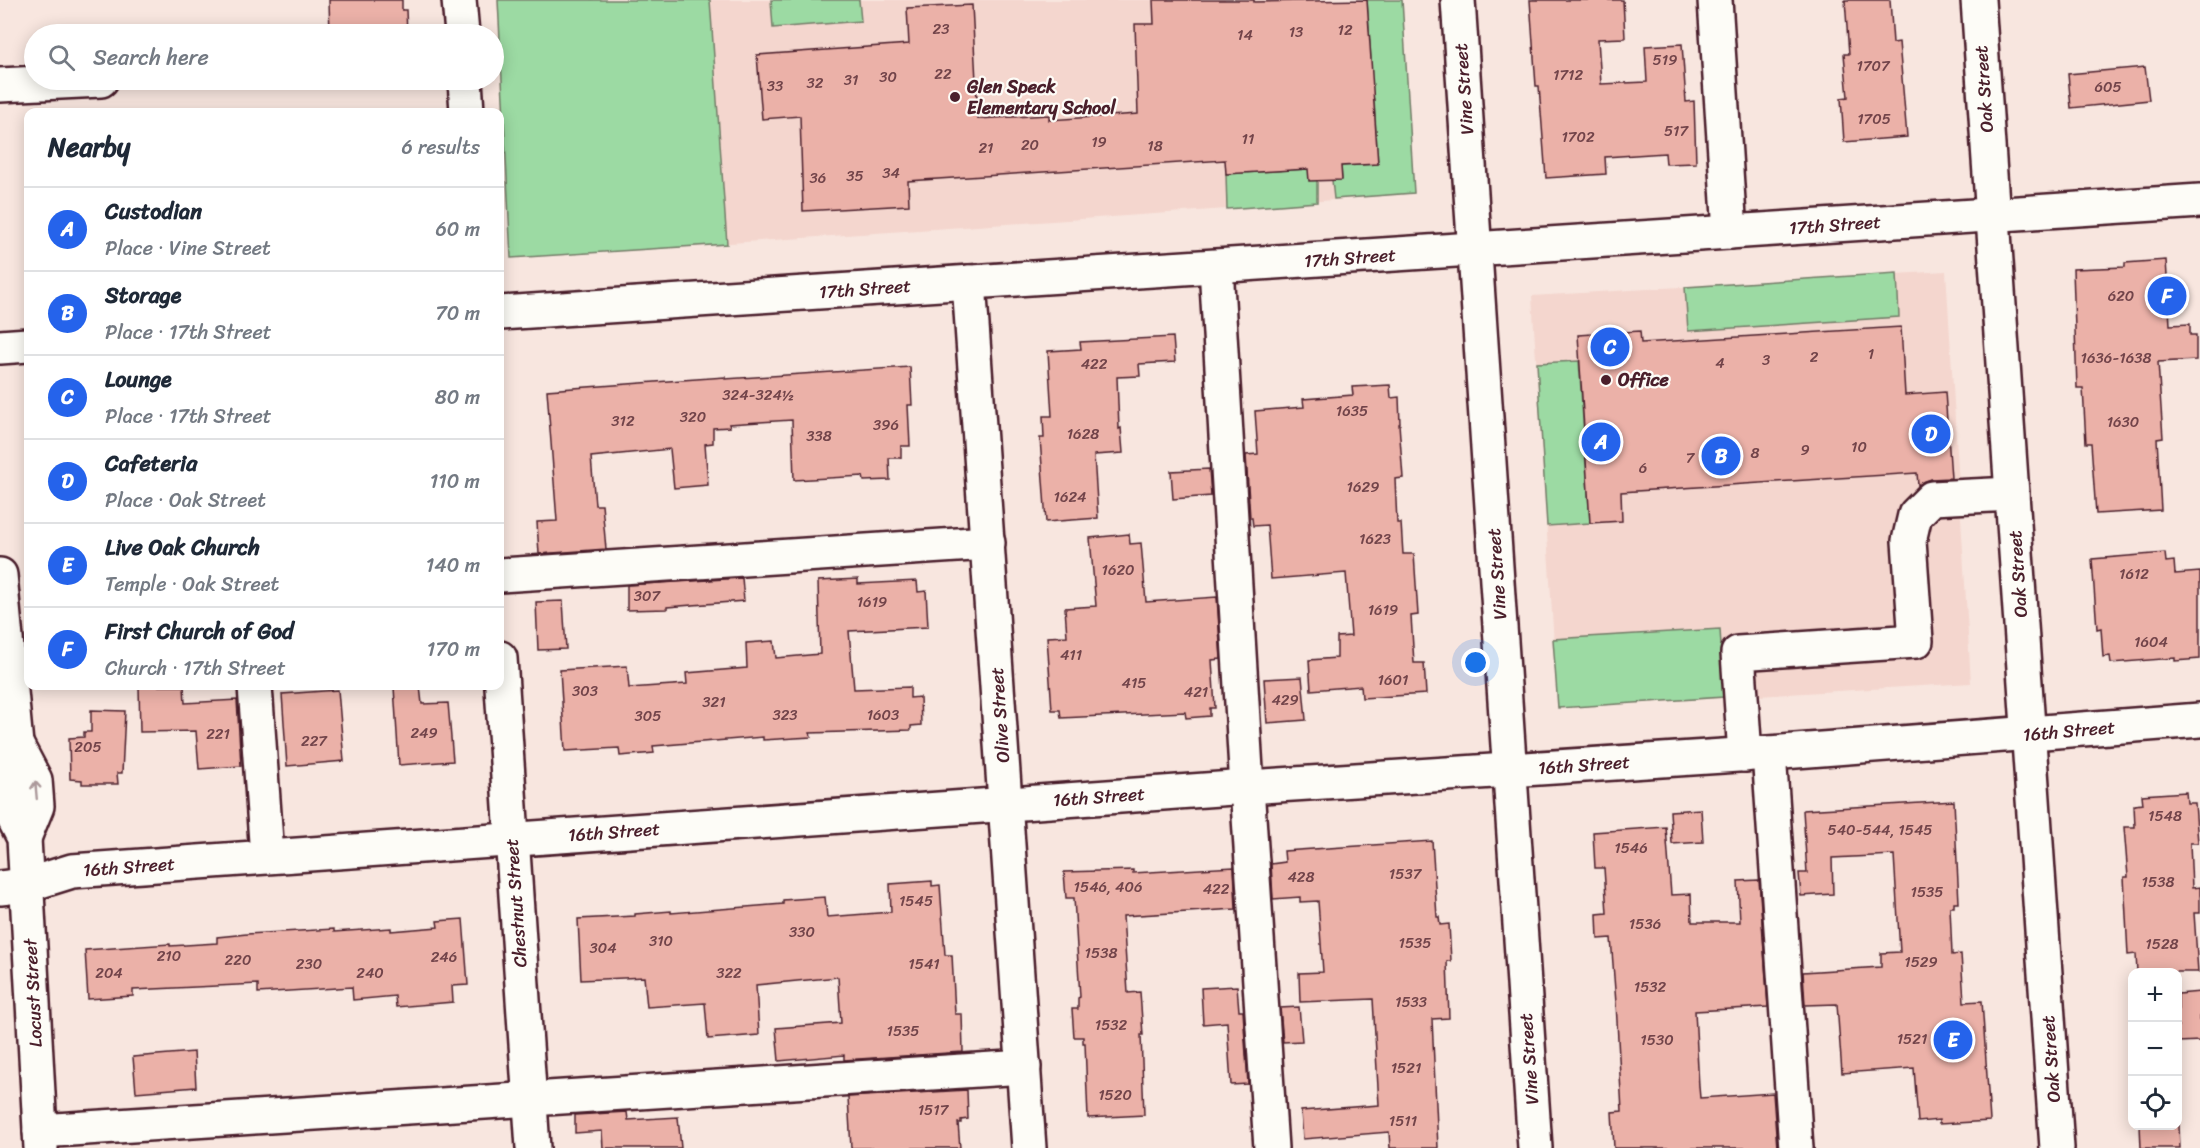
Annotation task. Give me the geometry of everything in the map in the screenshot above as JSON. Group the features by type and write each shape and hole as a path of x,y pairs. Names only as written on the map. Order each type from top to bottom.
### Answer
{"street":[{"path":"459,0 461,24"},
{"name":"Vine Street","path":"1458,0 1535,1148"},
{"path":"1714,0 1730,232"},
{"name":"Oak Street","path":"1978,0 2057,1148"},
{"path":"0,85 24,84"},
{"path":"466,90 467,108"},
{"name":"17th Street","path":"504,313 2200,201"},
{"path":"1216,267 1271,1148"},
{"name":"Olive Street","path":"969,282 1029,1148"},
{"path":"0,347 24,345"},
{"path":"1796,1148 1757,754 1738,653 1916,641 1909,541 1915,515 1932,498 2012,494"},
{"path":"504,575 988,543"},
{"name":"Locust Street","path":"0,575 1,610 16,744 35,780 37,806 24,838 13,887 41,1139"},
{"path":"255,690 267,856"},
{"name":"Chestnut Street","path":"502,690 533,1148"},
{"name":"16th Street","path":"13,887 72,871 267,856 1247,787 1757,754 2200,720"},
{"path":"41,1139 530,1099 1024,1067"}],"shaded area":[{"name":"Glen Speck Elementary School","path":"497,0 1402,0 1414,193 1227,209 511,258 502,90 504,90 504,24 498,24"},
{"path":"1946,271 1971,683 1558,708 1532,296"}],"green space":[{"path":"498,0 710,0 727,244 511,258 503,90 504,24 499,24"},
{"path":"771,0 859,0 861,21 773,28"},
{"path":"1367,0 1402,0 1414,193 1334,199 1332,180 1342,179 1341,166 1378,164 1374,99 1226,108 1371,59"},
{"path":"1308,169 1317,180 1317,202 1227,209 1226,174"},
{"path":"1897,273 1899,317 1688,331 1685,287"},
{"path":"1579,361 1590,523 1547,526 1537,363"},
{"path":"1720,629 1724,697 1558,708 1553,639"}],"building":[{"path":"329,0 402,0 402,10 406,10 407,24 330,24"},
{"path":"1153,0 1254,0 1254,2 1367,0 1378,164 1341,166 1342,180 1309,181 1308,169 1226,174 1225,160 908,181 909,205 803,211 800,116 762,119 757,55 909,44 907,8 972,5 978,119 1049,115 1049,120 1138,114 1135,24 1154,24"},
{"path":"1530,0 1623,0 1625,38 1598,39 1601,84 1647,82 1645,46 1682,44 1686,102 1694,101 1696,163 1666,164 1665,153 1605,157 1606,174 1546,178"},
{"path":"1845,0 1890,0 1893,43 1899,42 1907,137 1844,142 1841,98 1848,97 1844,54 1849,54"},
{"path":"2145,67 2149,100 2071,108 2068,74"},
{"path":"2166,260 2170,325 2190,324 2190,335 2196,335 2196,360 2158,362 2163,438 2157,439 2161,510 2096,514 2091,443 2086,443 2083,388 2077,388 2073,269 2125,267 2125,263"},
{"path":"1901,327 1905,395 1945,392 1951,478 1931,479 1918,485 1917,473 1621,492 1622,521 1590,523 1578,335 1640,331 1641,343"},
{"path":"1173,337 1175,362 1139,364 1140,376 1117,377 1119,429 1121,428 1123,453 1094,455 1098,518 1046,522 1040,438 1044,438 1043,416 1052,416 1048,351 1081,349 1080,342"},
{"path":"910,367 912,405 908,405 910,446 901,446 901,458 889,458 890,480 864,481 863,476 794,480 792,420 729,424 730,427 713,428 713,443 705,444 708,485 674,488 670,449 591,457 595,505 602,505 606,549 539,554 537,522 557,521 547,390"},
{"path":"1390,385 1391,398 1399,397 1403,478 1395,479 1397,523 1401,523 1403,554 1414,554 1418,615 1411,616 1414,663 1424,663 1426,694 1362,698 1361,686 1311,690 1309,660 1337,658 1337,637 1351,636 1346,573 1271,579 1267,525 1253,526 1252,518 1250,518 1246,455 1258,454 1255,411 1304,407 1303,399 1353,395 1352,387"},
{"path":"1209,469 1211,496 1173,499 1171,471"},
{"path":"1129,534 1130,544 1141,543 1146,602 1217,597 1221,659 1212,660 1215,708 1210,708 1210,716 1186,718 1185,712 1061,718 1060,710 1052,710 1047,637 1067,636 1065,608 1096,606 1090,538"},
{"path":"2165,553 2166,562 2174,561 2175,574 2200,572 2200,659 2175,661 2175,658 2111,663 2110,656 2103,657 2101,628 2097,629 2092,559"},
{"path":"742,578 744,601 667,607 667,609 627,610 627,585"},
{"path":"858,579 858,584 917,581 918,592 926,591 928,627 849,631 854,689 910,687 910,698 920,697 921,725 911,726 911,730 810,733 811,737 763,740 763,737 653,746 654,753 620,756 619,748 565,751 560,670 627,666 629,688 687,684 686,673 747,668 746,643 774,641 776,658 820,654 818,581"},
{"path":"563,601 566,649 538,650 536,602"},
{"path":"1302,677 1306,720 1267,723 1264,679"},
{"path":"139,690 184,690 185,703 237,700 241,766 199,769 196,731 140,732"},
{"path":"338,690 344,761 287,766 282,694"},
{"path":"394,690 420,690 422,704 448,703 453,761 399,765"},
{"path":"91,710 125,711 122,773 117,773 118,784 82,784 82,780 70,779 69,738 84,737 84,732 91,732"},
{"path":"2186,792 2187,803 2195,803 2198,843 2190,843 2192,888 2200,887 2200,913 2194,913 2198,972 2182,972 2182,968 2137,968 2136,954 2128,955 2124,877 2128,877 2124,827 2135,827 2134,805 2143,804 2142,795"},
{"path":"1954,801 1959,903 1954,903 1954,907 1950,907 1952,955 1961,954 1964,1002 1982,1001 1990,1121 1939,1124 1939,1120 1918,1122 1914,1068 1842,1073 1837,1004 1805,1005 1803,972 1881,967 1881,953 1900,952 1894,855 1832,858 1833,894 1801,896 1799,873 1807,873 1803,810"},
{"path":"1701,809 1703,842 1672,844 1670,811"},
{"path":"1666,827 1671,895 1691,894 1692,922 1740,922 1738,881 1759,880 1768,1007 1695,1011 1699,1087 1700,1098 1773,1093 1777,1148 1614,1148 1612,1112 1622,1111 1616,1003 1611,938 1598,939 1597,914 1607,913 1604,868 1595,868 1593,832"},
{"path":"1432,841 1437,917 1439,917 1440,925 1449,924 1451,961 1447,961 1449,1018 1432,1019 1438,1148 1390,1148 1389,1132 1303,1139 1301,1111 1379,1105 1373,999 1300,1002 1299,973 1323,972 1318,901 1300,902 1300,897 1273,899 1271,864 1285,862 1284,851"},
{"path":"1234,867 1236,909 1123,916 1128,993 1140,992 1144,1115 1088,1118 1085,1043 1083,1043 1083,1037 1074,1037 1072,1009 1078,1009 1078,998 1080,997 1074,898 1066,898 1064,872 1133,870 1133,873"},
{"path":"932,881 932,886 940,885 945,955 952,955 955,1014 962,1014 963,1052 844,1060 844,1055 779,1061 776,1028 841,1023 838,977 756,985 759,1035 708,1039 705,1003 647,1007 644,977 581,980 578,919 783,904 783,900 825,897 827,917 891,912 890,884"},
{"path":"463,919 468,985 452,986 453,1002 396,1007 395,996 353,1000 352,987 258,993 258,984 133,990 133,996 88,999 85,950 217,943 217,937 247,934 334,929 334,932 391,928 391,931 438,927 437,921"},
{"path":"1237,986 1239,1011 1243,1011 1248,1084 1231,1085 1227,1022 1203,1024 1201,988"},
{"path":"2200,992 2200,1041 2182,1042 2182,994"},
{"path":"1299,1007 1302,1041 1283,1042 1280,1008"},
{"path":"194,1052 196,1087 136,1092 133,1057"},
{"path":"967,1090 968,1119 958,1123 960,1148 851,1148 848,1097"},
{"path":"627,1112 628,1120 678,1117 681,1148 603,1148 602,1131 575,1133 575,1115"},
{"path":"2140,1130 2179,1130 2180,1148 2141,1148"}],"place":[{"name":"Glen Speck Elementary School","path":"955,97"},
{"name":"First Church of God","path":"2167,296"},
{"name":"Lounge","path":"1610,347"},
{"name":"Office","path":"1606,380"},
{"name":"Cafeteria","path":"1931,434"},
{"name":"Custodian","path":"1601,442"},
{"name":"Storage","path":"1721,456"},
{"name":"Live Oak Church","path":"1953,1040"}]}
